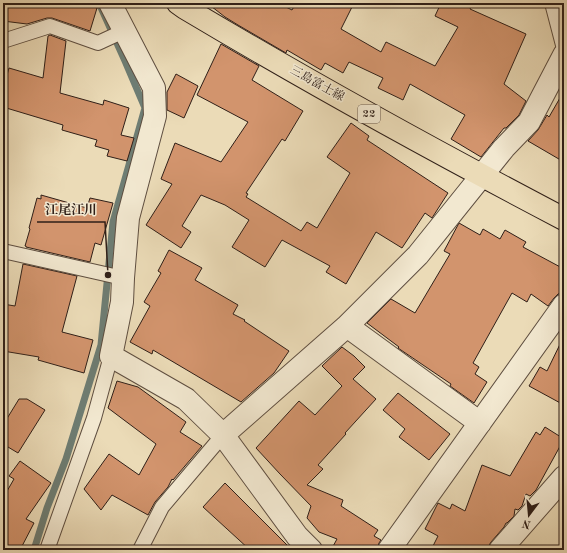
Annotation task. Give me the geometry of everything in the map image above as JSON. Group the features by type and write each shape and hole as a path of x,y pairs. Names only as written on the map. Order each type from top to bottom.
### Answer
{"main road":[{"name":"三島富士線","path":"178,3 251,48 482,176 564,219"}],"street":[{"path":"110,3 154,88 155,116 128,218 122,302 111,356 186,399 223,435 297,536 311,550"},
{"path":"223,435 347,326 418,255 504,148 529,122 564,55"},
{"path":"389,550 564,305"},
{"path":"347,326 480,423"},
{"path":"500,550 564,477"}],"lane":[{"path":"552,3 564,49"},
{"path":"3,41 50,26 98,43 124,31"},
{"path":"3,251 123,278"},
{"path":"47,550 94,418 111,356"},
{"path":"140,550 162,507 223,435"}],"building":[{"path":"3,3 79,3 97,8 90,31 52,18 27,24 3,21"},
{"path":"207,3 278,3 292,10 296,3 354,3 341,29 381,52 386,42 435,66 458,27 435,16 441,3 473,3 470,9 526,34 504,84 526,101 519,115 506,128 504,128 481,157 451,139 465,115 410,84 403,100 378,88 383,78 349,62 343,73 325,63 321,70 287,50 286,53 238,25"},
{"path":"50,35 66,41 60,93 103,105 104,100 129,108 121,135 134,138 127,161 107,156 109,150 95,146 97,140 62,130 63,125 3,107 3,89 9,68 43,78 48,36"},
{"path":"221,44 259,66 252,80 303,111 285,141 282,139 246,193 248,194 246,197 301,231 307,222 317,228 350,173 327,157 351,123 369,136 367,140 448,193 432,218 425,213 402,248 376,232 346,284 326,272 330,266 282,240 265,267 232,247 249,220 225,205 201,195 182,226 191,232 181,248 146,225 172,184 161,179 175,143 221,162 248,122 197,95"},
{"path":"176,74 198,86 184,118 167,110 167,92"},
{"path":"564,91 564,162 528,141 538,130 547,115 549,117"},
{"path":"41,195 87,208 90,198 113,203 101,245 95,243 90,262 25,246 37,198 41,199"},
{"path":"459,223 480,235 483,229 500,239 505,230 526,242 523,247 564,269 564,289 548,306 531,294 527,302 512,293 473,363 479,367 475,374 487,382 474,403 450,386 451,384 398,348 399,347 367,323 391,299 415,313 450,254 444,251"},
{"path":"169,250 202,268 195,280 238,305 233,314 245,320 244,321 289,351 274,373 241,402 153,350 152,354 130,342 150,306 144,302 161,273 158,271"},
{"path":"23,264 77,276 62,332 93,340 84,373 38,360 39,357 3,351 3,304 15,306"},
{"path":"564,336 564,405 529,386 540,367 547,371"},
{"path":"342,347 365,367 353,379 376,399 318,465 323,469 307,485 343,500 341,506 378,530 374,536 381,540 377,550 331,550 337,539 319,532 307,518 311,506 256,448 299,401 315,415 342,386 322,366"},
{"path":"117,381 138,387 186,422 180,432 202,446 173,480 172,479 168,487 155,502 148,515 112,495 101,510 84,489 109,454 139,475 156,444 108,408"},
{"path":"398,393 450,434 429,460 399,437 405,429 383,410"},
{"path":"19,399 27,399 45,410 18,453 3,444 3,425"},
{"path":"545,427 564,439 536,490 530,496 526,494 522,506 518,510 515,509 514,516 506,523 491,542 488,550 431,550 438,536 425,529 438,503 450,509 452,504 465,511 482,465 510,476 536,432 540,435"},
{"path":"20,461 51,483 26,519 34,523 20,550 3,550 3,498 14,479 9,476"},
{"path":"225,483 292,550 250,550 203,507"}],"waterway":[{"path":"34,550 47,508 66,459 101,345 113,222 145,108 99,3"}],"place":[{"name":"江尾江川","path":"108,275"}]}
